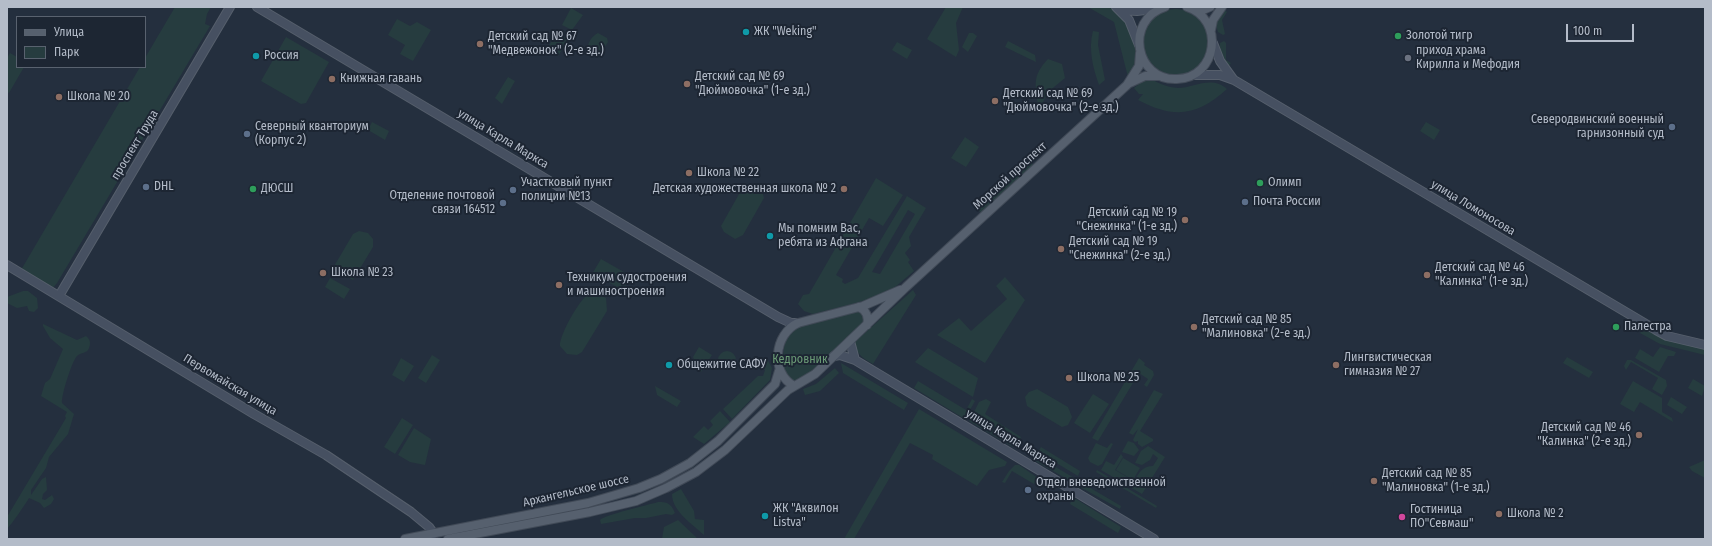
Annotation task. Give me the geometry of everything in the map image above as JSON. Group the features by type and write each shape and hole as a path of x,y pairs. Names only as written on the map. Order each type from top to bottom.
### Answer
{"main road":[{"path":"1130,83 1139,66 1140,34 1144,23 1151,15 1164,7"},
{"path":"1188,8 1201,11 1210,7"},
{"path":"1130,83 1145,76 1160,76 1176,80 1194,75 1208,62 1213,43 1211,30 1213,20 1222,7"},
{"path":"1188,8 1202,16 1211,30"},
{"path":"1139,49 1147,66 1160,76"},
{"name":"Морской проспект","path":"850,341 906,287 1130,83"},
{"path":"794,386 788,382 779,371 778,362 779,351 786,334 792,327 859,307 906,287"},
{"path":"859,307 864,310 867,316 867,325"},
{"name":"Архангельское шоссе","path":"448,539 590,512 636,501 666,488 696,472 725,450 794,386 815,374 850,341"},
{"name":"Архангельское шоссе","path":"405,539 436,536 588,503 639,488 661,479 690,463 718,441 775,384 779,371"}],"street":[{"name":"проспект Труда","path":"59,296 230,7"},
{"name":"улица Карла Маркса","path":"257,7 778,317 791,323 798,324"},
{"path":"1118,8 1137,12 1164,7"},
{"path":"1118,8 1133,26 1139,49"},
{"path":"1213,43 1220,61 1234,80"},
{"path":"1194,75 1220,75 1234,80"},
{"name":"улица Ломоносова","path":"1234,80 1656,330 1667,336 1705,345"},
{"name":"Первомайская улица","path":"7,265 259,417 332,459 411,512 429,527 436,536"},
{"path":"778,317 786,334"},
{"path":"850,341 855,360"},
{"name":"улица Карла Маркса","path":"834,356 840,355 855,360 1154,539"}],"green space":[{"path":"1102,6 1116,11 1127,22 1131,29 1138,51 1138,58 1136,67 1129,81 1114,22 1088,7"},
{"path":"175,7 211,7 207,14 205,24 210,26 52,289 21,270 139,68 146,68 146,56"},
{"path":"946,7 963,7 956,23 959,50 956,57 927,39"},
{"path":"571,8 583,15 572,30 562,25"},
{"path":"1169,9 1183,9 1195,14 1204,23 1209,35 1207,55 1200,66 1183,75 1169,75 1157,70 1148,61 1143,49 1143,35 1148,23 1157,14"},
{"path":"1223,9 1227,12 1222,20 1225,34 1223,35 1218,32 1215,22"},
{"path":"397,19 410,26 417,22 431,30 413,61 400,54 405,45 388,35"},
{"path":"1093,31 1099,32 1098,45 1105,80 1099,85 1091,52"},
{"path":"556,33 569,39 558,56 547,49"},
{"path":"598,33 607,38 608,42 599,56 588,50 590,40"},
{"path":"969,33 973,33 977,36 968,52 962,47"},
{"path":"286,37 329,62 306,103 301,104 261,81"},
{"path":"1008,41 1035,55 1036,62 1005,47"},
{"path":"1224,41 1226,43 1226,60 1231,63 1228,67 1220,53 1220,43"},
{"path":"897,42 912,50 907,59 892,50"},
{"path":"10,53 16,56 16,68 23,68 9,93 7,92 7,58"},
{"path":"1048,59 1062,64 1065,78 1048,92 1042,104 1038,107 1036,87 1037,76"},
{"path":"508,77 515,81 502,104 495,98"},
{"path":"1151,79 1174,88 1202,83 1215,83 1227,89 1206,105 1185,112 1174,112 1151,106 1138,100 1143,94 1139,94 1134,88 1144,80"},
{"path":"372,122 389,131 385,140 368,130"},
{"path":"1426,122 1440,130 1434,140 1420,131"},
{"path":"965,137 979,147 966,167 951,158"},
{"path":"1031,158 1033,166 981,212 975,210"},
{"path":"876,178 903,195 883,226 869,218 836,275 843,279 842,282 845,284 858,278 907,196 926,208 909,237 911,246 905,253 910,260 908,262 914,271 894,288 879,296 813,314 804,311 798,304 803,295 809,294","holes":["908,210 915,214 880,274 872,272"]},
{"path":"750,184 762,191 764,198 743,235 735,239 724,232 721,226 743,187"},
{"path":"359,231 368,233 373,239 373,247 353,280 333,268 353,234"},
{"path":"601,259 631,276 623,290 592,274"},
{"path":"1005,277 1025,300 985,363 937,335 959,318 971,331 1007,299 996,286"},
{"path":"330,278 350,289 344,299 325,287"},
{"path":"913,290 916,295 873,364 866,360 861,356 854,343"},
{"path":"23,291 28,291 37,298 38,308 34,312 29,311 27,306 17,308 7,303 7,297"},
{"path":"593,291 606,298 607,311 582,352 577,355 567,354 560,346 563,333 577,307 588,294"},
{"name":"Кедровник","path":"860,310 866,320 810,375 799,380 793,380 788,377 784,366 784,351 786,340 794,329 798,326"},
{"path":"43,324 77,340 86,336 90,344 87,351 77,356 75,359 63,393 62,403 74,414 68,434 49,457 46,468 31,490 31,495 42,479 46,477 47,490 43,494 42,499 45,500 52,495 54,499 51,504 44,508 40,503 29,498 7,529 7,517 66,418 65,416 67,412 41,396 45,383 50,379 63,349 50,338"},
{"path":"1643,329 1661,337 1705,349 1705,355 1660,344 1640,333"},
{"path":"699,347 712,355 701,372 698,369 693,357"},
{"path":"1660,347 1676,352 1674,356 1668,356 1659,372 1635,358 1640,349 1653,357"},
{"path":"928,348 978,378 973,397 915,362"},
{"path":"727,351 733,354 736,360 733,366 727,369 721,366 718,360 721,354"},
{"path":"432,355 440,360 426,383 418,378"},
{"path":"766,357 772,368 770,380 732,419 723,409 758,376 763,376 765,370 762,368"},
{"path":"1567,357 1593,372 1589,378 1563,363"},
{"path":"401,358 414,366 404,382 392,375"},
{"path":"1139,358 1145,363 1144,365 1153,371 1154,375 1147,387 1144,385 1148,379 1139,373 1098,441 1092,438"},
{"path":"1627,360 1631,360 1666,380 1667,386 1662,395 1652,389 1658,378 1631,362 1626,370 1624,366"},
{"path":"841,363 908,403 904,410 843,373"},
{"path":"835,368 839,373 820,391 805,395 803,389 816,384"},
{"path":"1693,379 1705,386 1702,396 1688,388"},
{"path":"918,381 966,410 972,399 975,401 965,419 914,388"},
{"path":"1633,381 1662,398 1662,412 1672,418 1673,422 1640,402 1634,412 1620,404"},
{"path":"655,386 681,401 677,407 657,395"},
{"path":"1037,389 1068,407 1072,417 1068,425 1062,427 1027,406 1025,397 1029,392"},
{"path":"1154,390 1163,394 1140,431 1153,439 1153,441 1142,447 1138,444 1138,441 1135,442 1133,440 1138,429 1133,435 1129,433"},
{"path":"1093,394 1109,404 1090,433 1074,423"},
{"path":"1671,397 1687,407 1682,414 1667,405"},
{"path":"986,399 991,402 985,414 1021,437 1019,442 973,414 979,402"},
{"path":"919,409 1007,462 1005,466 989,470 977,486 932,459 933,455 910,443 854,539 844,539"},
{"path":"720,411 730,422 704,444 693,437 704,426 708,430 713,425 710,421"},
{"path":"971,417 1015,443 1013,447 969,421"},
{"path":"402,418 413,425 395,454 384,447"},
{"path":"414,428 431,439 425,465 410,462 398,455"},
{"path":"1128,441 1134,443 1139,450 1134,456 1122,452"},
{"path":"1096,443 1107,448 1111,443 1113,444 1102,464 1098,466 1090,462 1088,458"},
{"path":"1148,446 1165,457 1142,494 1101,470 1106,461 1114,465 1121,454 1123,457 1115,470 1134,481 1141,470 1149,466 1153,466 1158,458 1153,454 1150,460 1142,465 1135,463 1141,451"},
{"path":"1041,447 1080,471 1078,476 1038,452"},
{"path":"1035,455 1076,479 1074,483 1032,459"},
{"path":"1123,458 1140,468 1133,480 1116,470"},
{"path":"1705,460 1705,478 1692,471 1689,467"},
{"path":"1015,465 1019,465 1038,478 1034,484 1012,471 1005,483 1002,482"},
{"path":"1097,470 1157,506 1156,508 1096,472"},
{"path":"1082,483 1121,506 1120,509 1080,487"},
{"path":"681,489 694,511 695,519 704,520 704,535 679,512 675,506 672,494"},
{"path":"1072,499 1076,499 1121,527 1118,533 1070,504"},
{"path":"658,502 668,504 672,507 675,513 672,515 666,514 601,524 600,520 603,518"},
{"path":"678,520 697,539 662,539 664,527"}],"place":[{"name":"ЖК \"Weking\"","path":"746,32"},
{"name":"Золотой тигр","path":"1398,36"},
{"name":"Детский сад № 67 \"Медвежонок\" (2-е зд.)","path":"480,44"},
{"name":"Россия","path":"256,56"},
{"name":"приход храма Кирилла и Мефодия","path":"1408,58"},
{"name":"Книжная гавань","path":"332,79"},
{"name":"Детский сад № 69 \"Дюймовочка\" (1-е зд.)","path":"687,84"},
{"name":"Школа № 20","path":"59,97"},
{"name":"Детский сад № 69 \"Дюймовочка\" (2-е зд.)","path":"995,101"},
{"name":"Северодвинский военный гарнизонный суд","path":"1672,127"},
{"name":"Северный кванториум (Корпус 2)","path":"247,134"},
{"name":"Школа № 22","path":"689,173"},
{"name":"Олимп","path":"1260,183"},
{"name":"DHL","path":"146,187"},
{"name":"ДЮСШ","path":"253,189"},
{"name":"Детская художественная школа № 2","path":"844,189"},
{"name":"Участковый пункт полиции №13","path":"513,190"},
{"name":"Почта России","path":"1245,202"},
{"name":"Отделение почтовой связи 164512","path":"503,203"},
{"name":"Детский сад № 19 \"Снежинка\" (1-е зд.)","path":"1185,220"},
{"name":"Мы помним Вас, ребята из Афгана","path":"770,236"},
{"name":"Детский сад № 19 \"Снежинка\" (2-е зд.)","path":"1061,249"},
{"name":"Школа № 23","path":"323,273"},
{"name":"Детский сад № 46 \"Калинка\" (1-е зд.)","path":"1427,275"},
{"name":"Техникум судостроения и машиностроения","path":"559,285"},
{"name":"Детский сад № 85 \"Малиновка\" (2-е зд.)","path":"1194,327"},
{"name":"Палестра","path":"1616,327"},
{"name":"Общежитие САФУ","path":"669,365"},
{"name":"Лингвистическая гимназия № 27","path":"1336,365"},
{"name":"Школа № 25","path":"1069,378"},
{"name":"Детский сад № 46 \"Калинка\" (2-е зд.)","path":"1639,435"},
{"name":"Детский сад № 85 \"Малиновка\" (1-е зд.)","path":"1374,481"},
{"name":"Отдел вневедомственной охраны","path":"1028,490"},
{"name":"Школа № 2","path":"1499,514"},
{"name":"ЖК \"Аквилон Listva\"","path":"765,516"},
{"name":"Гостиница ПО\"Севмаш\"","path":"1402,517"}]}
